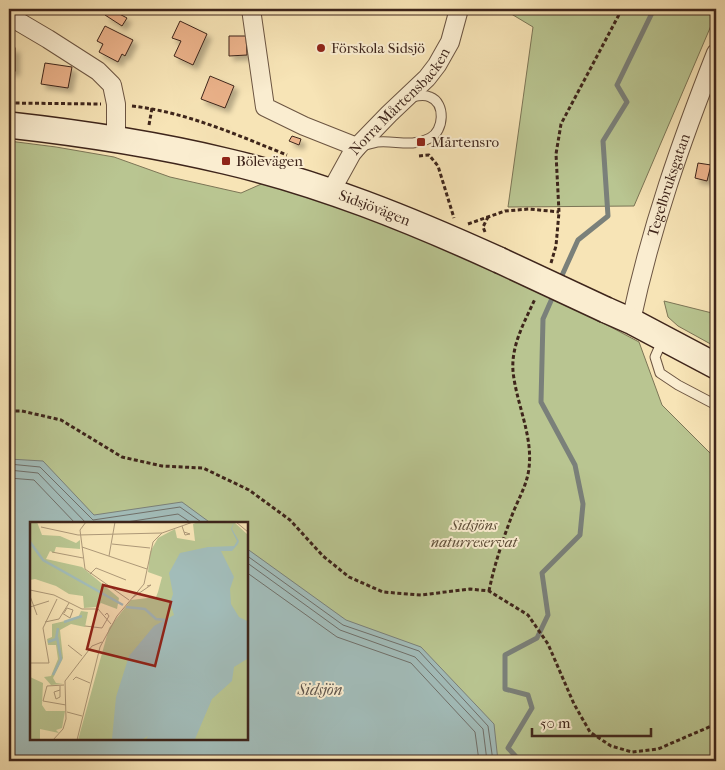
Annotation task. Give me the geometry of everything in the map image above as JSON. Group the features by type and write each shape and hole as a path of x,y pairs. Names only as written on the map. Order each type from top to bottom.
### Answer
{"main road":[{"name":"Sidsjövägen","path":"9,125 116,139 226,161 331,191 431,228 631,321 716,366"}],"street":[{"path":"251,9 265,107 304,126 357,147"},
{"name":"Norra Mårtensbacken","path":"331,191 352,152 427,78 437,65 450,42 456,26 459,9"},
{"path":"9,16 48,38 98,71 112,85 116,104 116,139"},
{"name":"Tegelbruksgatan","path":"631,321 662,201 682,141 716,53"}],"lane":[{"path":"357,147 378,142 408,144 422,142 433,137 439,129 441,120 441,110 437,102 431,97 423,95 406,98"},
{"path":"664,338 655,357 660,373 716,405"}],"path":[{"path":"392,144 406,157 428,155 438,166 452,216 456,221"},
{"path":"460,227 505,211 529,209 560,212"},
{"path":"488,217 484,227 488,238"},
{"path":"9,411 22,411 61,420 122,457 162,466 203,468 249,490 290,520 323,556 349,577 383,592 421,594 470,589 489,591 528,615 548,644 574,704 590,732 611,746 632,752 658,749 716,724"}],"green space":[{"path":"503,9 716,9 716,14 634,206 508,207 533,27"},
{"name":"Sidsjöns naturreservat","path":"9,141 114,157 170,177 241,193 284,174 509,273 639,342 662,405 711,454 716,476 716,761 9,761"},
{"path":"664,301 716,314 716,347 678,326 668,317"}],"water":[{"name":"Sidsjön","path":"9,459 43,461 94,515 182,502 209,522 30,522 30,740 248,740 248,549 346,620 421,647 494,724 498,761 9,761"}],"building":[{"path":"110,9 127,18 122,26 105,15"},
{"path":"180,21 207,34 193,65 174,56 181,41 172,38"},
{"path":"105,26 133,40 125,56 122,54 118,62 99,52 103,44 97,41"},
{"path":"229,36 246,36 247,55 229,56"},
{"path":"9,48 15,48 15,71 9,71"},
{"path":"45,63 72,67 68,88 41,84"},
{"path":"210,76 234,86 225,108 201,99"},
{"path":"292,136 301,139 299,145 289,141"},
{"path":"698,163 711,165 707,181 695,178"}],"waterway":[{"path":"559,282 578,240 608,216 603,141 627,102 617,85 652,13 652,9"},
{"path":"520,761 508,748 532,708 528,695 505,689 505,655 537,638 548,615 542,573 580,535 583,504 575,465 541,402 543,319 554,294"}],"place":[{"name":"Förskola Sidsjö","path":"321,48"},
{"name":"Mårtensro","path":"421,142"},
{"name":"Bölevägen","path":"226,161"}]}
